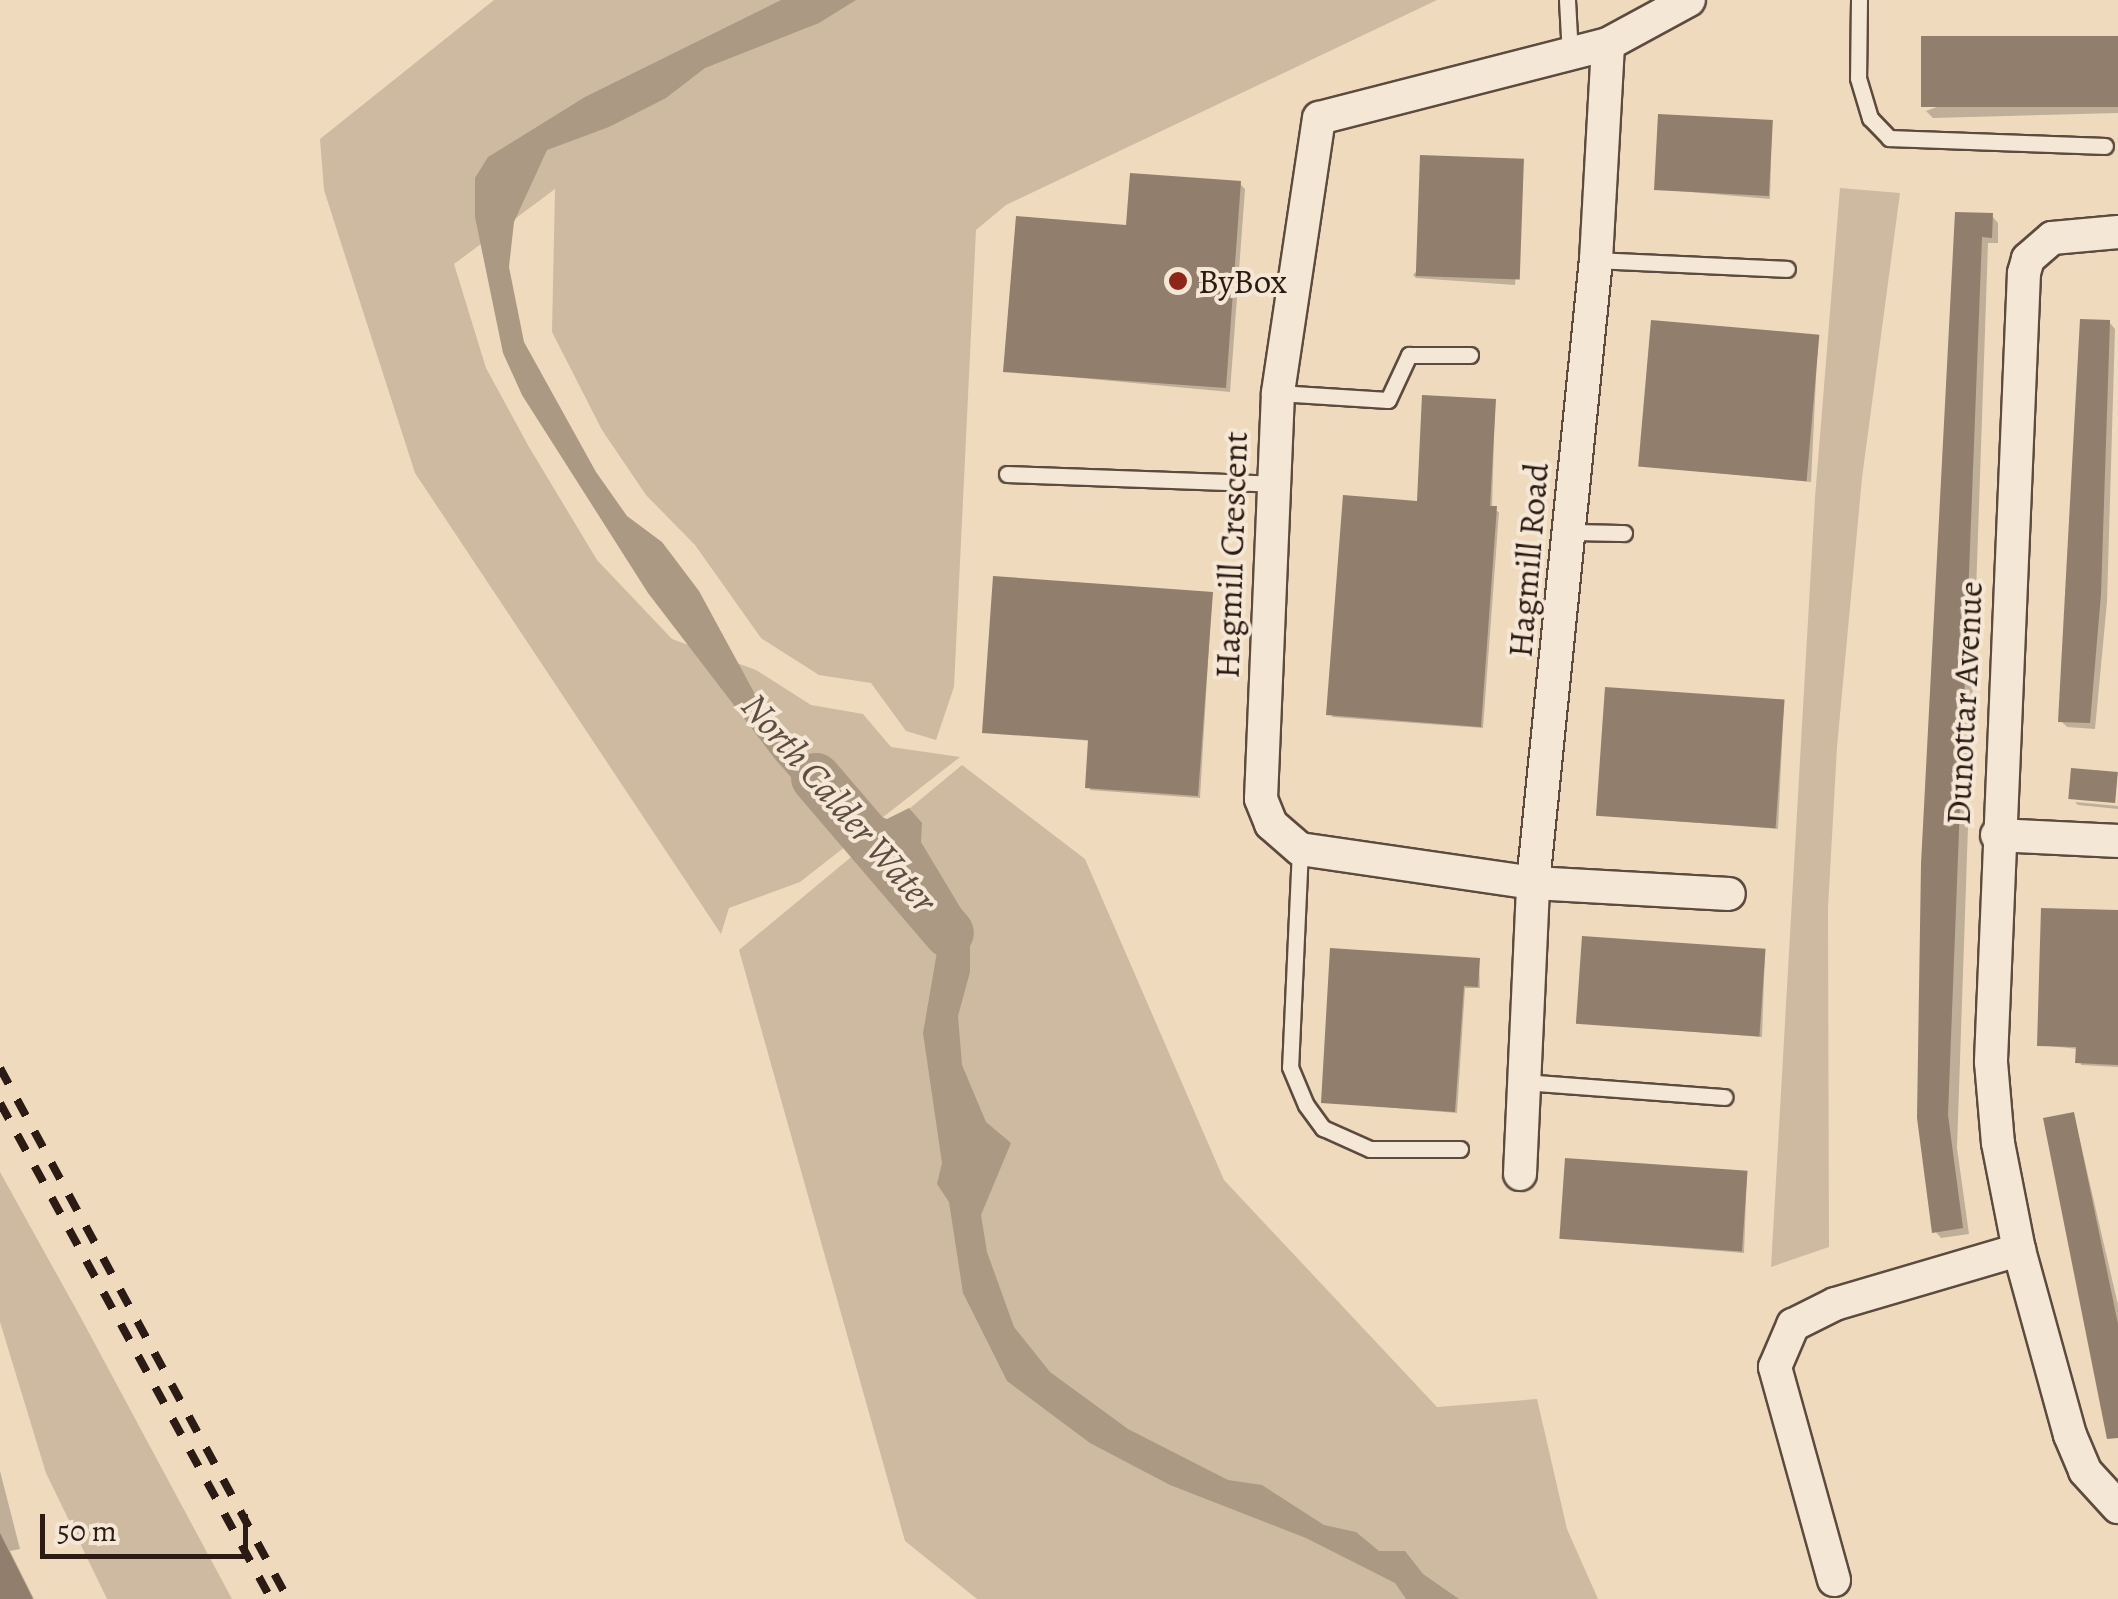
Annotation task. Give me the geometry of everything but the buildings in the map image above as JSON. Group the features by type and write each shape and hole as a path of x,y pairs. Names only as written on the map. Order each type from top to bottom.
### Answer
{"street":[{"path":"1608,44 1688,0"},
{"name":"Hagmill Crescent","path":"1300,849 1271,824 1260,799 1278,394 1319,118 1608,44"},
{"name":"Hagmill Road","path":"1520,1174 1533,883 1596,260 1608,44"},
{"name":"Dunottar Avenue","path":"2118,232 2068,232 2052,238 2028,259 2024,274 1997,835 1991,1062 1998,1143 2019,1250 2070,1435 2085,1470 2118,1507"},
{"path":"1997,835 2118,842"},
{"path":"1300,849 1533,883 1728,894"},
{"path":"1834,1580 1775,1366 1793,1325 1835,1304 2019,1250"}],"lane":[{"path":"1568,0 1570,55"},
{"path":"1859,0 1858,78 1870,118 1889,138 2105,146"},
{"path":"1596,260 1787,269"},
{"path":"1278,394 1388,400 1409,356 1470,356"},
{"path":"1006,474 1274,484"},
{"path":"1570,532 1624,534"},
{"path":"1300,849 1290,1067 1306,1105 1322,1128 1370,1148 1460,1149"},
{"path":"1524,1082 1724,1097"}],"shaded area":[{"path":"494,0 1437,0 1006,205 976,230 954,687 936,740 906,731 871,683 819,675 761,638 695,545 646,495 602,430 552,332 555,189 454,264 486,368 529,447 597,560 672,639 756,670 811,705 863,714 891,747 960,757 800,882 729,908 721,934 415,473 324,190 320,139"},
{"path":"1840,188 1900,193 1862,478 1837,747 1828,908 1829,1247 1771,1267 1815,498"},
{"path":"962,765 1085,859 1224,1180 1437,1407 1537,1399 1567,1529 1598,1599 977,1599 905,1541 739,950"},
{"path":"0,1172 232,1599 107,1599 46,1473 0,1322"}],"water":[{"path":"781,0 856,0 819,23 705,68 666,98 609,127 547,150 514,222 509,267 524,342 596,472 627,516 662,542 699,591 762,707 859,809 887,819 909,808 922,823 921,842 960,907 970,937 970,972 958,1016 962,1065 986,1122 1011,1143 981,1215 987,1252 1014,1327 1050,1372 1128,1429 1228,1480 1262,1485 1324,1525 1356,1532 1379,1551 1405,1551 1423,1574 1459,1599 1406,1599 1395,1583 1306,1538 1170,1485 1090,1443 1007,1381 963,1293 949,1202 937,1184 942,1163 923,1033 937,952 898,857 889,841 826,817 775,759 648,593 522,395 503,353 475,217 475,178 488,157 585,97"}],"waterway":[{"name":"North Calder Water","path":"816,778 949,933"}],"railway":[{"path":"0,1068 288,1599"},
{"path":"0,1103 271,1599"}],"place":[{"name":"ByBox","path":"1178,281"}]}
